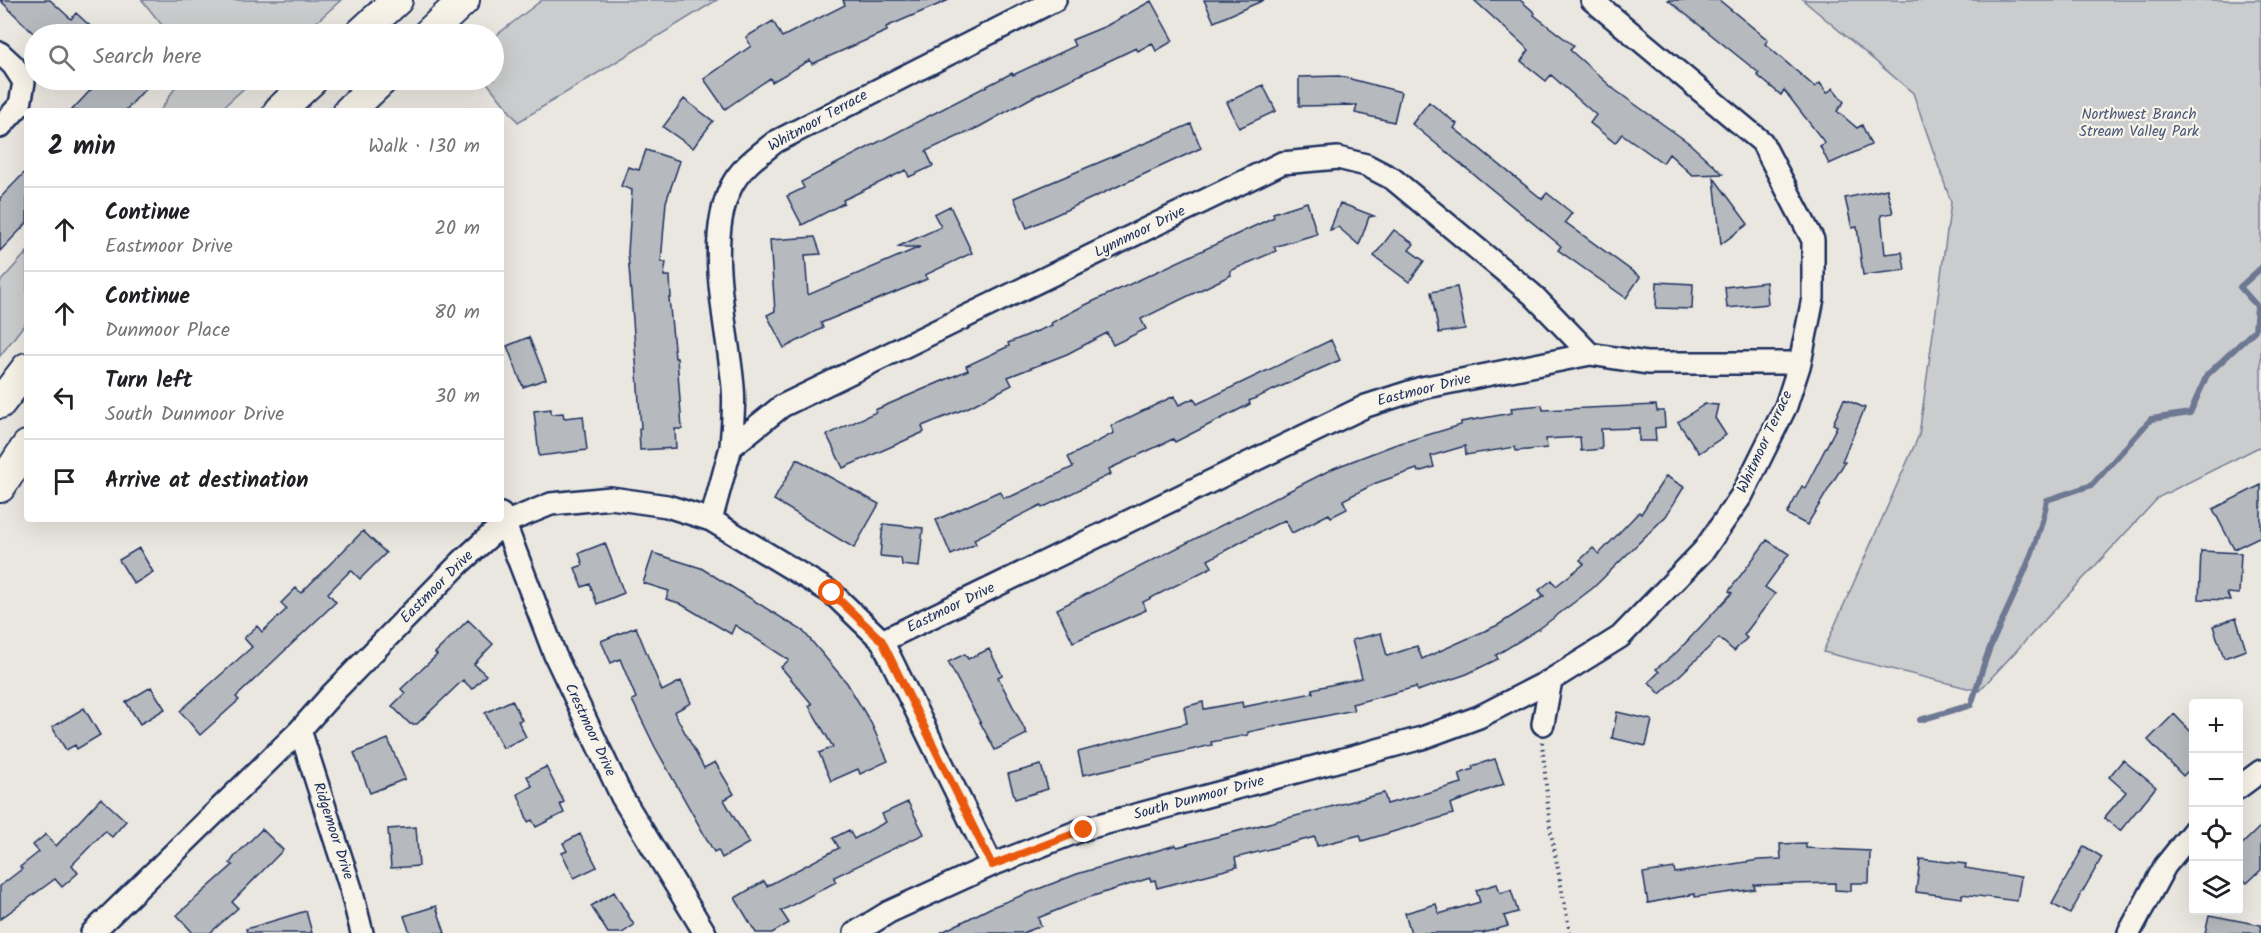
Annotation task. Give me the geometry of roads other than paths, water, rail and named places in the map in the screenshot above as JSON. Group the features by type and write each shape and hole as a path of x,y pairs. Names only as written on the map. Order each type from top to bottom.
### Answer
{"highway":[{"path":"371,24 397,0"},
{"path":"439,24 464,0"},
{"path":"282,108 301,90"},
{"path":"352,108 371,90"},
{"path":"0,402 24,372"},
{"path":"0,488 24,451"}],"street":[{"name":"Whitmoor Terrace","path":"731,447 734,391 717,243 721,214 731,186 748,163 775,142 1055,0"},
{"name":"Whitmoor Terrace","path":"1551,680 1620,637 1704,550 1742,495 1786,406 1800,363 1813,298 1813,240 1762,142 1592,0"},
{"path":"0,53 13,65 24,82 20,105 0,127"},
{"name":"Lynnmoor Drive","path":"731,447 782,406 1282,163 1338,158 1366,165 1393,179 1533,295 1590,354"},
{"name":"Eastmoor Drive","path":"504,519 551,504 611,498 667,506 711,520 832,593 882,641 1366,406 1422,388 1590,354 1647,363 1800,363"},
{"path":"711,520 731,447"},
{"name":"Eastmoor Drive","path":"92,933 300,730 391,632 500,522"},
{"name":"Crestmoor Drive","path":"504,522 555,655 622,797 705,933"},
{"path":"882,641 992,865"},
{"path":"1543,724 1551,680"},
{"name":"South Dunmoor Drive","path":"855,933 889,912 992,865 1084,830 1422,738 1479,717 1551,680"},
{"name":"Ridgemoor Drive","path":"300,730 351,889 362,933"},
{"path":"2243,784 2261,771"},
{"path":"2129,933 2165,866 2189,835"}],"waterway":[{"path":"1920,720 1971,705 1989,651 2031,556 2047,500 2092,485 2151,419 2190,413 2207,375 2255,330 2257,306 2240,287 2261,268"}],"park label":[{"name":"Northwest Branch Stream Valley Park","path":"2139,124"}]}
